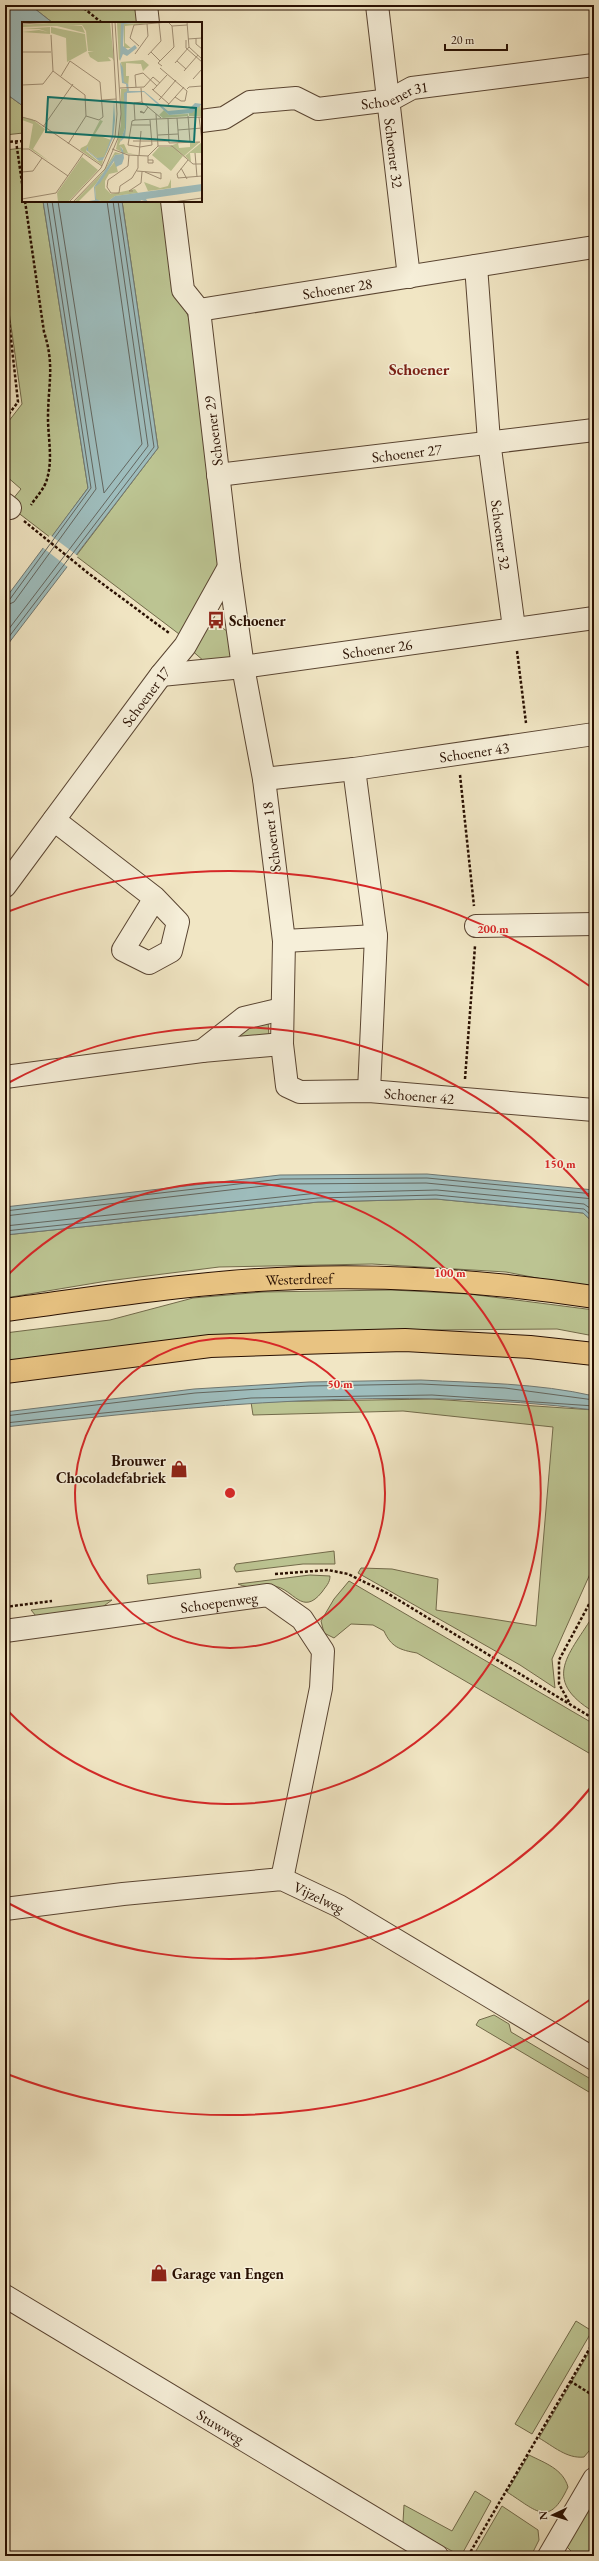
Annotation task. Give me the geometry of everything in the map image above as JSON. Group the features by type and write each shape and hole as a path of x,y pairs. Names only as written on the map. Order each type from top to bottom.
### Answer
{"main road":[{"name":"Westerdreef","path":"5,1310 192,1286 299,1278 427,1278 521,1286 594,1297"},
{"path":"5,1372 210,1346 331,1342 405,1340 530,1347 594,1354"}],"street":[{"path":"146,5 148,22"},
{"name":"Schoener 32","path":"377,5 390,100 409,277"},
{"name":"Schoener 31","path":"202,121 224,118 250,102 296,98 318,109 390,100 412,88 594,65"},
{"path":"172,202 183,290 199,310"},
{"name":"Schoener 28","path":"199,310 594,248"},
{"path":"476,266 489,441"},
{"name":"Schoener 29","path":"199,310 229,567 243,667"},
{"name":"Schoener 27","path":"218,475 489,441 594,430"},
{"name":"Schoener 32","path":"489,441 514,628"},
{"name":"Schoener 17","path":"5,886 161,675 185,646 229,567"},
{"name":"Schoener 26","path":"161,675 243,667 594,618"},
{"name":"Schoener 18","path":"243,667 264,779 284,940 282,1044"},
{"name":"Schoener 43","path":"264,779 354,769 594,734"},
{"path":"354,769 376,936 369,1091"},
{"path":"54,820 155,898"},
{"path":"476,926 594,924"},
{"path":"284,940 376,936"},
{"path":"202,1052 244,1018 282,1009"},
{"path":"5,1077 202,1052 282,1044"},
{"name":"Schoener 42","path":"282,1044 287,1086 300,1092 369,1091 594,1110"},
{"name":"Schoepenweg","path":"5,1631 268,1596 302,1619 323,1651 321,1688 282,1879"},
{"name":"Vijzelweg","path":"5,1909 123,1894 282,1879 339,1906 594,2059"},
{"name":"Stuwweg","path":"5,2296 437,2556"},
{"path":"554,2554 594,2479"}],"path":[{"path":"80,5 101,22"},
{"path":"5,142 22,141"},
{"path":"16,142 22,183"},
{"path":"15,506 47,480 50,457 48,417 51,352 44,332 24,202"},
{"path":"5,285 18,402 5,420"},
{"path":"36,531 88,573 185,646"},
{"path":"514,628 529,743"},
{"path":"569,1702 559,1684 559,1660 594,1595"},
{"path":"468,2556 594,2341"},
{"path":"570,2381 594,2396"}],"green space":[{"path":"30,5 140,5 142,22 52,22"},
{"path":"5,93 22,105 22,133 5,135"},
{"path":"22,148 22,202 43,202 88,488 51,538 8,505 21,489 5,475 5,426 22,404 5,283 5,150"},
{"path":"122,202 163,202 173,280 196,335 219,564 201,605 179,634 76,556 158,448"},
{"path":"209,619 230,633 234,658 205,662 189,648"},
{"path":"268,1020 269,1038 233,1043 245,1026"},
{"path":"436,1199 583,1213 594,1223 594,1289 506,1272 372,1264 219,1267 107,1281 5,1298 5,1235 318,1202"},
{"path":"392,1290 469,1294 594,1310 594,1336 557,1329 290,1331 195,1337 5,1362 5,1333 110,1320 193,1298 263,1292"},
{"path":"432,1399 594,1410 594,1565 552,1659 555,1688 520,1665 358,1573 361,1568 392,1569 438,1579 436,1610 536,1626 553,1427 403,1411 253,1415 251,1402"},
{"path":"334,1551 335,1564 303,1564 236,1572 234,1568 236,1564"},
{"path":"200,1569 201,1578 148,1584 147,1575"},
{"path":"310,1575 330,1576 330,1578 329,1583 322,1592 315,1599 309,1602 298,1600 281,1588 274,1586 247,1587 238,1584"},
{"path":"349,1581 594,1724 594,1756 417,1653 406,1651 397,1647 390,1641 384,1631 373,1625 351,1624 334,1638 324,1633 321,1621 334,1599"},
{"path":"112,1600 101,1608 36,1616 31,1610"},
{"path":"594,1614 594,1712 577,1700 568,1688 564,1677 565,1665 569,1653"},
{"path":"494,2015 509,2024 511,2032 594,2081 594,2095 476,2025 479,2020"},
{"path":"576,2321 592,2331 532,2434 515,2424"},
{"path":"594,2344 594,2445 584,2457 572,2456 560,2451 539,2438"},
{"path":"529,2455 558,2471 566,2481 568,2487 555,2508 548,2512 534,2510 507,2492"},
{"path":"594,2490 594,2556 576,2556 567,2547 567,2534"},
{"path":"475,2491 491,2501 461,2556 408,2527 403,2522 404,2505 452,2531"},
{"path":"502,2506 538,2530 539,2540 531,2556 473,2556"}],"water":[{"path":"5,5 30,5 52,22 22,22 22,105 5,93"},
{"path":"43,202 122,202 158,448 5,648 5,599 88,488"},
{"path":"427,1174 594,1190 594,1223 583,1213 436,1199 318,1202 5,1235 5,1207 280,1175"},
{"path":"421,1380 508,1384 551,1388 594,1396 594,1410 520,1403 447,1399 299,1401 225,1405 5,1427 5,1412 194,1389 309,1382"}],"pier":[{"path":"50,535 78,556 69,568 42,547"}],"place":[{"name":"Schoener","path":"216,620"},
{"name":"Brouwer Chocoladefabriek","path":"179,1469"},
{"name":"Garage van Engen","path":"159,2273"}],"district":[{"name":"Schoener","path":"419,369"}]}
